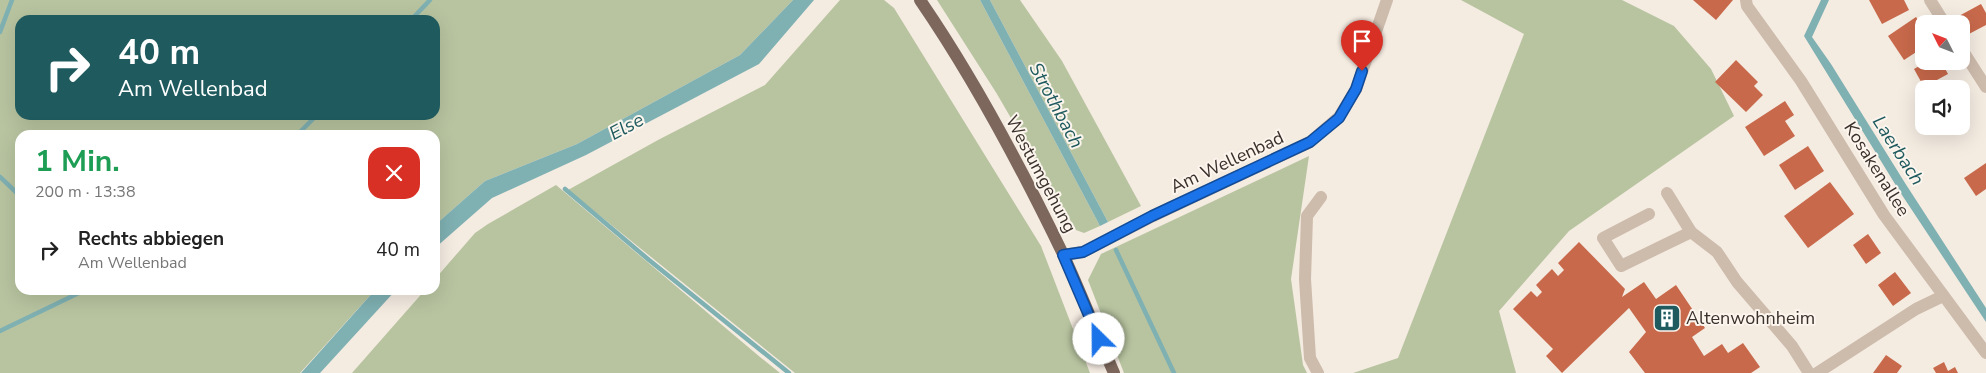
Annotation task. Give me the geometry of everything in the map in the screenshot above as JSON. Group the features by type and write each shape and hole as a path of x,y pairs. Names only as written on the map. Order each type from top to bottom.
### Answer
{"main road":[{"name":"Westumgehung","path":"920,0 972,83 1005,142 1063,255 1114,373"}],"street":[{"name":"Am Wellenbad","path":"1063,255 1083,252 1152,216 1310,142 1339,118 1356,89 1387,0"},
{"name":"Kosakenallee","path":"1746,0 1747,6 1797,75 1884,215 1986,353"},
{"path":"1930,0 1939,15"},
{"path":"1970,62 1986,87"},
{"path":"1667,193 1691,232 1717,252 1737,282 1792,346 1809,373"},
{"path":"1318,373 1310,358 1305,280 1308,216 1321,197"},
{"path":"1649,214 1603,238 1621,266 1691,232"},
{"path":"1817,373 1916,309 1943,296"}],"green space":[{"path":"0,0 793,0 740,55 577,144 485,181 440,221 440,130 15,130 15,295 370,295 300,373 0,373"},
{"path":"840,0 884,0 894,8 1041,246 1090,373 795,373 568,190 658,140 765,85"},
{"path":"937,0 980,0 1100,226 1084,233 1076,230 997,94"},
{"path":"990,0 1020,0 1062,61 1141,206 1108,222"},
{"path":"1461,0 1622,0 1674,26 1711,69 1734,116 1569,231 1499,311 1516,373 1353,373 1398,358 1524,34"},
{"path":"1309,156 1291,279 1303,365 1307,373 1124,373 1088,280 1101,254"},
{"path":"556,185 780,373 352,373 421,295 440,295 440,273 475,233"}],"water":[{"name":"Else","path":"793,0 814,0 759,64 586,155 492,198 440,244 440,221 485,181 577,144 740,55"},
{"path":"980,0 990,0 1108,222 1100,226"},
{"path":"1821,0 1829,0 1812,37 1986,308 1986,322 1900,192 1804,36"},
{"path":"371,295 391,295 320,373 301,373"}],"building":[{"path":"1693,0 1733,0 1716,20"},
{"path":"1869,0 1904,0 1909,10 1882,24"},
{"path":"1981,4 1986,13 1986,25 1970,33 1970,15 1961,15"},
{"path":"1915,18 1915,53 1904,60 1888,36"},
{"path":"1736,60 1758,82 1754,86 1763,95 1746,112 1715,82"},
{"path":"1914,69 1946,70 1948,74 1937,80 1920,80"},
{"path":"1785,101 1794,115 1785,121 1795,136 1764,156 1745,127"},
{"path":"1808,146 1824,171 1795,190 1779,165"},
{"path":"1986,163 1986,189 1976,196 1964,178"},
{"path":"1830,182 1854,214 1808,248 1784,216"},
{"path":"1868,234 1881,253 1866,264 1853,245"},
{"path":"1579,242 1625,289 1622,297 1644,282 1656,299 1676,285 1705,328 1692,337 1704,356 1722,344 1728,353 1743,343 1760,367 1751,373 1645,373 1629,352 1646,332 1629,308 1562,373 1546,356 1553,349 1513,309 1531,291 1537,297 1542,292 1536,285 1552,269 1558,276 1564,270 1558,263"},
{"path":"1895,272 1911,293 1893,306 1878,285"},
{"path":"1886,355 1902,366 1897,373 1873,373"},
{"path":"1944,362 1948,371 1955,367 1958,373 1936,373 1933,368"}],"waterway":[{"path":"0,32 12,0"},
{"path":"416,15 430,0"},
{"path":"302,130 312,120"},
{"path":"0,177 15,191"},
{"path":"565,189 649,260 789,373"},
{"name":"Strothbach","path":"1116,250 1174,373"},
{"path":"0,331 75,295"}],"place":[{"name":"Altenwohnheim","path":"1667,318"}],"route":[{"path":"1099,339 1063,255 1083,252 1152,216 1310,142 1339,118 1356,89 1362,71"}],"water label":[{"name":"Laerbach","path":"1899,150"}]}
